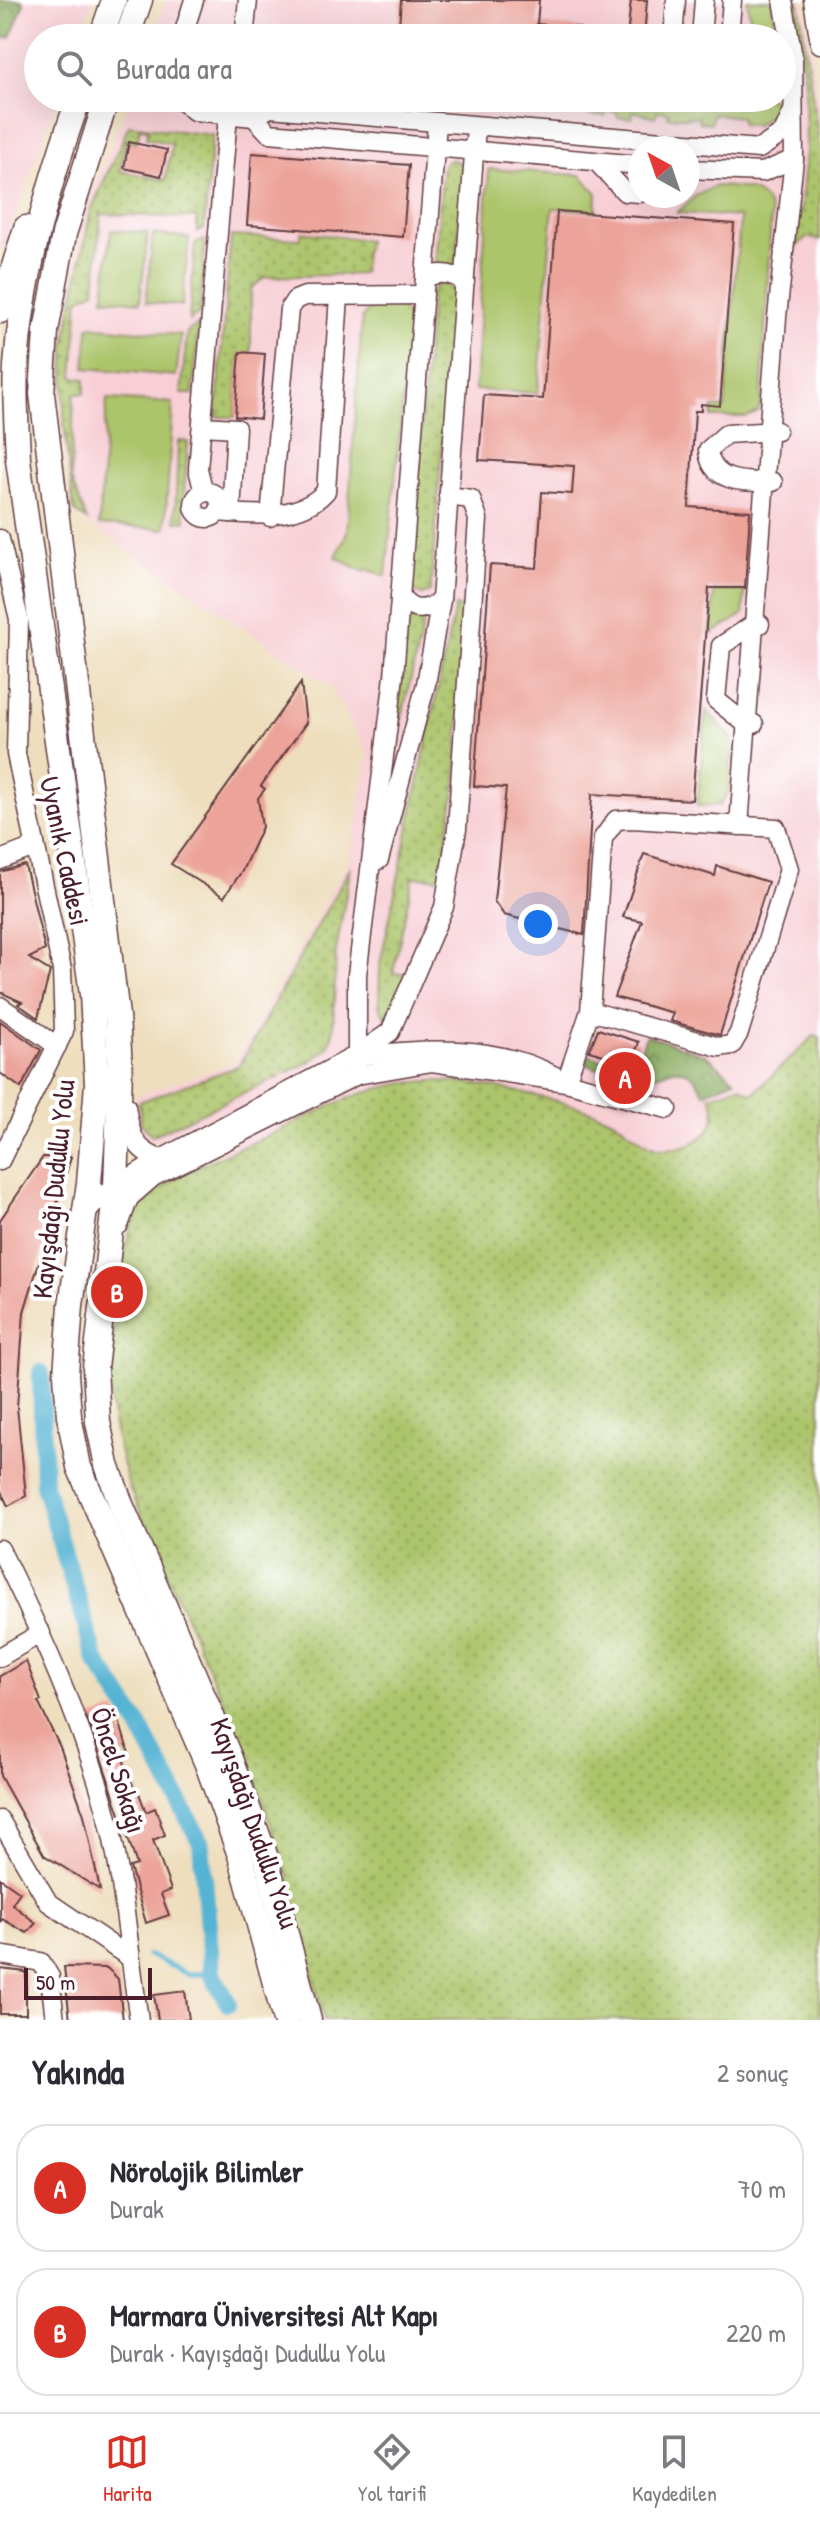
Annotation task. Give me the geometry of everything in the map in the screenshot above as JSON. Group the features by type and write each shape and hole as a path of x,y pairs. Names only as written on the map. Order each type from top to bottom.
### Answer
{"main road":[{"path":"106,24 114,0"},
{"path":"132,24 140,0"},
{"path":"0,311 7,279 32,210 73,112"},
{"name":"Kayışdağı Dudullu Yolu","path":"74,112 35,242 23,302 16,369 18,459 92,994 97,1084 84,1217 71,1305 66,1374 69,1416 79,1467 207,1764 245,1873 285,2020"},
{"name":"Kayışdağı Dudullu Yolu","path":"103,112 64,234 46,331 42,394 63,587 109,943 120,1069 116,1187 95,1368 98,1422 107,1465 158,1595 229,1756 260,1841 295,1958 309,2020"}],"street":[{"path":"186,24 194,0"},
{"path":"245,24 248,0"},
{"path":"674,24 676,0"},
{"path":"702,24 704,0"},
{"path":"730,24 732,0"},
{"path":"783,0 785,24"},
{"path":"813,0 820,44"},
{"path":"224,512 219,499 212,493 204,493 198,469 239,112"},
{"path":"240,112 269,133 628,164"},
{"path":"315,112 759,149 777,151 794,159"},
{"path":"759,149 783,133 787,112"},
{"path":"744,826 773,431 777,317 784,279 794,159 791,112"},
{"path":"356,1066 357,975 386,752 437,123"},
{"path":"364,909 426,684 441,600 476,127"},
{"path":"700,169 763,172 794,159"},
{"path":"597,162 628,192"},
{"path":"763,172 780,183 791,202"},
{"path":"270,517 289,309 295,300 305,296 339,296 424,286 435,273 454,274 465,282"},
{"path":"224,512 270,517 315,501 326,491 339,296"},
{"path":"202,426 236,428 224,512"},
{"path":"769,482 738,481 721,475 709,462 708,450 726,434 773,431"},
{"path":"106,1274 125,1206 135,1190 153,1177 356,1066 390,1032 409,992 444,907 457,829 478,519 471,499 448,496"},
{"name":"Uyanık Caddesi","path":"0,539 19,619 8,750 62,970 64,1031 0,1161"},
{"path":"400,595 417,609 426,610 441,600"},
{"path":"751,724 716,700 721,646 758,624"},
{"path":"566,1082 590,1011 600,853 608,826 616,820 632,819 776,828 789,869 739,1033 732,1045 719,1047 590,1011"},
{"path":"0,860 34,847"},
{"path":"0,1006 57,1046"},
{"path":"84,1217 96,1201 161,1159 356,1066 432,1062 566,1082 668,1109"},
{"path":"120,1069 133,1141 149,1155 161,1159"},
{"name":"Öncel Sokağı","path":"0,1549 41,1633 104,1803 119,1869 139,2020"},
{"path":"0,1657 41,1633"},
{"path":"0,1820 48,1902 129,1957"},
{"path":"0,1955 41,1962 50,1977 55,2020"}],"shaded area":[{"path":"0,0 93,0 84,24 24,24 24,112 53,112 4,247 0,249"},
{"path":"166,0 803,0 820,114 820,1038 813,1036 752,1094 710,1097 716,1116 711,1130 700,1140 666,1149 652,1146 610,1118 474,1083 361,1091 223,1157 208,1117 159,1141 148,1141 136,1127 136,1096 235,1063 351,857 368,753 330,686 72,512 61,421 62,342 85,209 125,112 796,112 796,24 158,24"}],"green space":[{"path":"0,0 21,0 24,3 11,37 0,38"},
{"path":"747,0 771,0 776,24 751,24"},
{"path":"792,0 798,0 800,10 820,149 820,240 807,237 797,246 806,152 805,80"},
{"path":"590,112 606,112 605,116 590,115"},
{"path":"617,112 633,112 632,118 617,117"},
{"path":"637,112 657,112 655,117"},
{"path":"669,112 771,112 756,125 741,124 741,117 713,114 711,123 699,122 699,117 668,117"},
{"path":"129,125 212,135 204,229 197,232 197,218 101,214 95,291 79,299 73,377 85,379 85,393 74,394 71,479 87,520 74,511 64,422 65,342 91,210","holes":["140,128 148,129 146,138 172,144 165,180 120,171 126,140 137,142"]},
{"path":"452,159 464,165 456,266 435,264 443,164"},
{"path":"489,169 581,175 597,193 596,211 553,208 538,393 475,390"},
{"path":"716,186 750,190 763,198 771,214 761,404 758,412 748,417 712,417 713,408 725,408 740,217 677,213 682,208 700,208 700,194"},
{"path":"111,230 148,233 140,302 104,298"},
{"path":"301,232 367,240 362,274 265,277 251,289 251,353 240,353 235,417 216,417 231,236 301,239"},
{"path":"153,234 189,238 182,306 146,302"},
{"path":"205,240 200,313 189,321 195,243"},
{"path":"445,283 454,292 431,586 430,592 422,595 414,592 410,583 431,293 437,285"},
{"path":"395,300 410,321 386,576 366,569 364,572 336,557 347,532 362,318 373,304"},
{"path":"199,324 193,394 181,394 187,332"},
{"path":"89,326 181,335 176,376 85,368"},
{"path":"107,399 173,403 165,529 99,525"},
{"path":"178,441 188,442 183,507 186,521 175,521"},
{"path":"714,591 745,591 743,615 711,634"},
{"path":"455,607 465,608 456,785 441,878 413,877 393,973 408,974 388,1021 379,1006 380,964"},
{"path":"408,619 424,621 393,756"},
{"path":"706,710 733,739 729,791 720,805 697,806"},
{"path":"351,866 336,951 333,1032 328,1048 308,1063 152,1136 141,1123 139,1102 239,1066"},
{"path":"646,1035 706,1055 735,1080 704,1093 697,1081 684,1070 628,1078 587,1065 588,1055 635,1069"},
{"path":"814,1036 820,1038 820,2020 324,2020 287,1872 250,1763 130,1489 118,1446 111,1401 111,1359 121,1270 134,1221 142,1206 154,1194 186,1173 347,1099 405,1083 467,1083 545,1098 609,1118 651,1146 667,1149 678,1147 698,1140 711,1126 714,1107 710,1096 740,1086 752,1094"}],"building":[{"path":"401,0 539,0 537,24 399,24"},
{"path":"631,0 647,0 645,24 628,24"},
{"path":"129,142 167,150 161,176 124,168"},
{"path":"252,153 409,165 403,237 247,225"},
{"path":"557,211 734,224 720,406 701,404 701,411 695,411 689,507 750,511 745,588 709,588 692,800 592,794 584,935 504,915 494,901 506,788 474,786 490,565 537,568 542,492 572,494 574,466 479,460 484,395 543,399"},
{"path":"240,352 265,354 260,419 235,416"},
{"path":"301,683 306,723 261,786 265,789 258,798 262,827 242,871 224,897 171,864"},
{"path":"644,854 715,876 717,866 768,882 720,1035 670,1021 673,1013 614,997 642,921 623,917"},
{"path":"25,865 45,950 29,958 50,971 38,1018 18,1004 22,1002 0,992 0,872"},
{"path":"0,1021 41,1050 21,1088 0,1073"},
{"path":"598,1029 639,1042 632,1063 589,1051"},
{"path":"43,1157 71,1157 24,1312 17,1407 26,1496 8,1506 0,1489 0,1220"},
{"path":"26,1661 41,1701 38,1702 60,1747 84,1815 100,1890 44,1855 0,1776 0,1676"},
{"path":"116,1710 129,1754 122,1756 134,1789 137,1788 146,1812 155,1808 165,1835 153,1840 171,1890 161,1894 169,1915 146,1923 130,1867 137,1865 88,1719"},
{"path":"0,1878 20,1892 12,1904 36,1923 27,1933 2,1919 0,1923"},
{"path":"64,1967 107,1968 118,1979 123,2020 70,2020"},
{"path":"0,1969 26,1972 26,2014 0,2014"},
{"path":"185,1991 189,2020 158,2020 154,1995"}],"waterway":[{"path":"41,1373 44,1485 96,1660 140,1727 201,1843 212,1974 228,2003"},
{"path":"148,1955 188,1974 212,1974"}],"place":[{"name":"Nörolojik Bilimler","path":"625,1078"},
{"name":"Marmara Üniversitesi Alt Kapı","path":"117,1292"}]}
